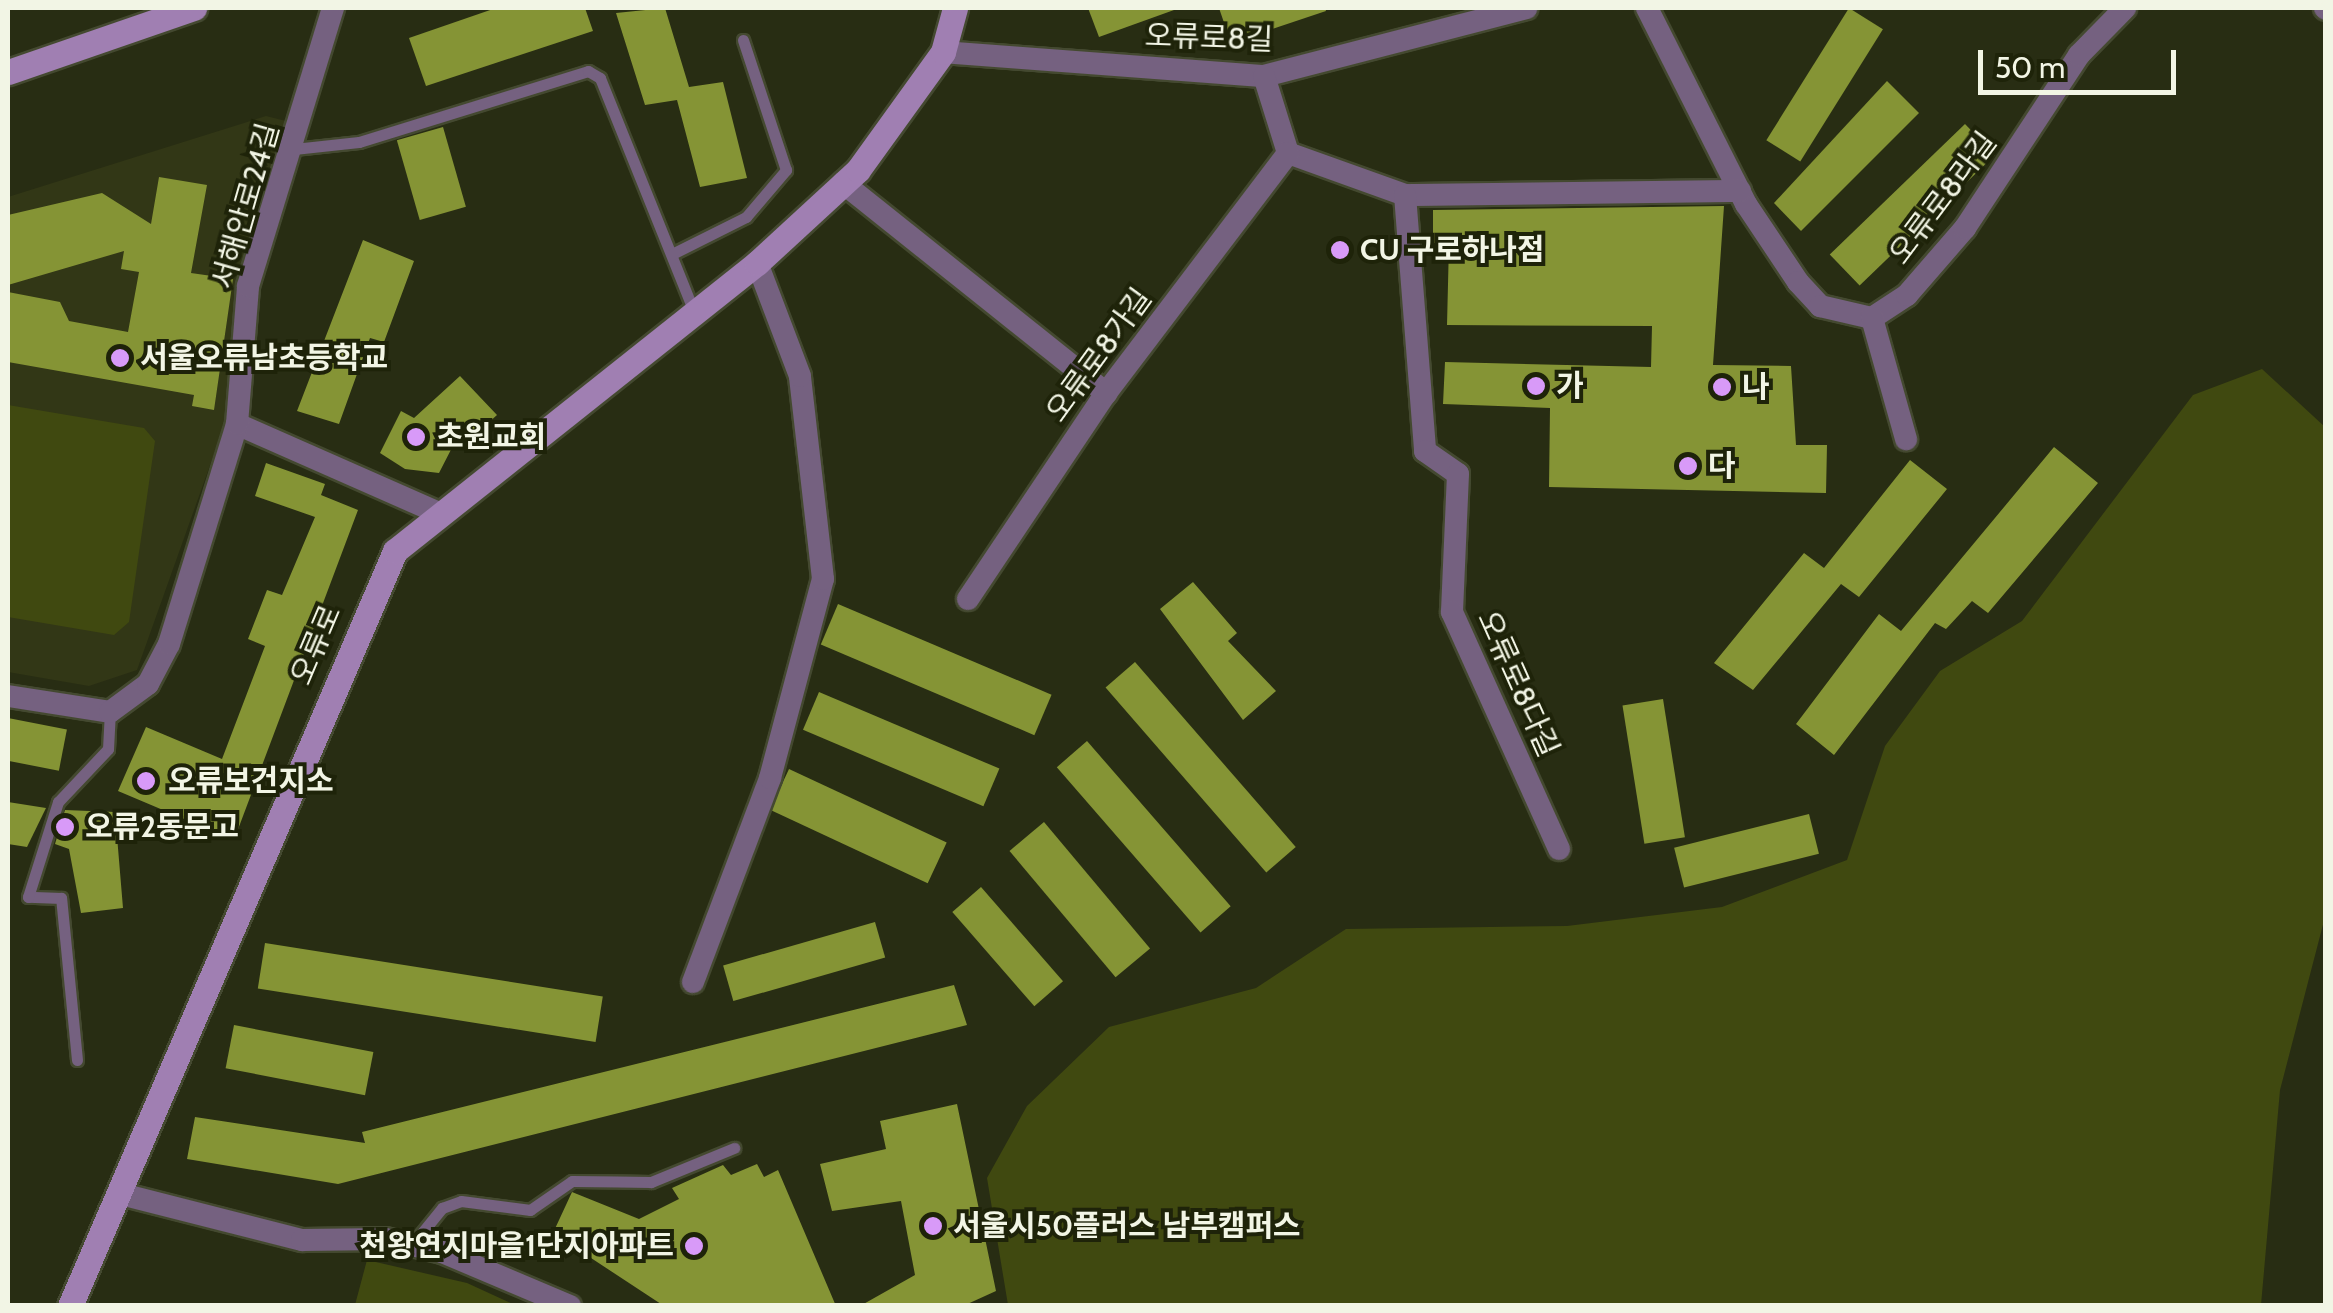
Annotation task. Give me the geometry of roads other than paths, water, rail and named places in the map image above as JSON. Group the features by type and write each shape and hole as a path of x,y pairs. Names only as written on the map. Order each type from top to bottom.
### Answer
{"main road":[{"path":"8,72 194,8"},
{"name":"오류로","path":"70,1306 121,1194 352,640 395,551 693,308 758,262 843,184 942,52 955,8"}],"street":[{"name":"서해안로24길","path":"110,712 148,684 170,644 237,424 248,286 294,150 333,8"},
{"name":"오류로8길","path":"942,52 1264,76 1526,8"},
{"path":"1646,8 1740,191 1820,306 1872,318 1906,439"},
{"name":"오류로8라길","path":"1872,318 1907,295 1965,228 2080,55 2125,8"},
{"path":"1264,76 1288,153 1404,195 1740,191"},
{"name":"오류로8가길","path":"968,599 1106,393 1288,153"},
{"path":"843,184 1106,393"},
{"name":"오류로8다길","path":"1404,195 1426,451 1458,474 1452,612 1558,848"},
{"path":"693,982 770,778 822,579 800,376 758,262"},
{"path":"237,424 439,513"},
{"path":"8,696 110,712"},
{"path":"121,1194 302,1240 412,1246 570,1306"}],"lane":[{"path":"672,254 746,217 786,170 744,40"},
{"path":"294,150 360,142 588,70 600,78 693,308"},
{"path":"77,1060 61,898 28,897 58,802 108,749 110,712"},
{"path":"412,1246 442,1208 461,1202 530,1210 572,1181 651,1182 734,1148"}],"place":[{"name":"CU 구로하나점","path":"1340,250"},
{"name":"서울오류남초등학교","path":"120,358"},
{"name":"가","path":"1536,386"},
{"name":"나","path":"1722,387"},
{"name":"초원교회","path":"416,437"},
{"name":"다","path":"1688,466"},
{"name":"오류보건지소","path":"146,781"},
{"name":"오류2동문고","path":"65,827"},
{"name":"서울시50플러스 남부캠퍼스","path":"933,1226"},
{"name":"천왕연지마을1단지아파트","path":"694,1246"}]}
